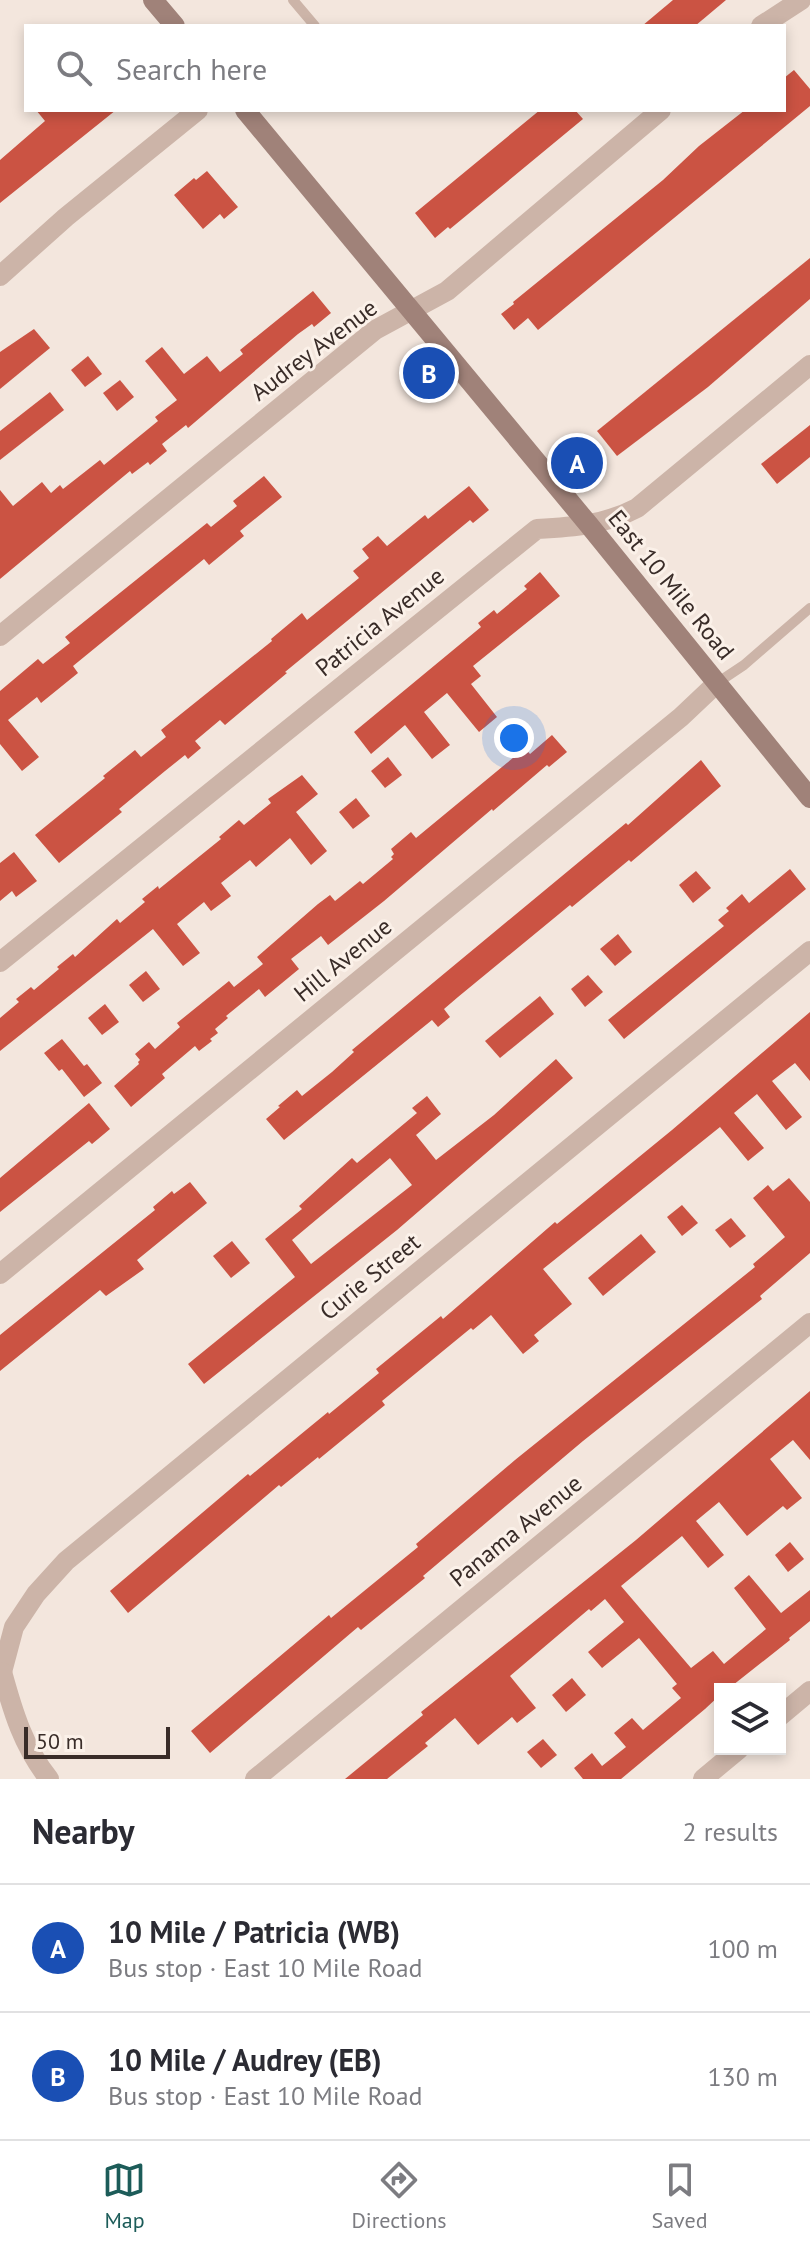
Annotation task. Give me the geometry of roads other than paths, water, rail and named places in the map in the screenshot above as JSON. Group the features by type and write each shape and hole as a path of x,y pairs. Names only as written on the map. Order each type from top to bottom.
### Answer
{"main road":[{"path":"158,2 174,24"},
{"name":"East 10 Mile Road","path":"247,112 589,525 810,798"}],"street":[{"path":"764,24 801,0"},
{"path":"0,276 66,217 196,112"},
{"name":"Audrey Avenue","path":"0,636 375,330 447,291 659,112"},
{"name":"Patricia Avenue","path":"0,962 537,529 589,525 618,518 637,508 810,365"},
{"name":"Hill Avenue","path":"0,1274 681,717 717,683"},
{"name":"Curie Street","path":"1,1672 14,1627 36,1594 66,1561 810,951"},
{"name":"Panama Avenue","path":"255,1779 810,1323"},
{"path":"1,1672 16,1725 32,1757 49,1779"},
{"path":"786,1711 810,1691"},
{"path":"703,1779 732,1755"}],"lane":[{"path":"293,0 313,24"},
{"path":"717,683 744,665 810,608"}],"place":[{"name":"10 Mile / Audrey (EB)","path":"429,373"},
{"name":"10 Mile / Patricia (WB)","path":"577,463"}]}
